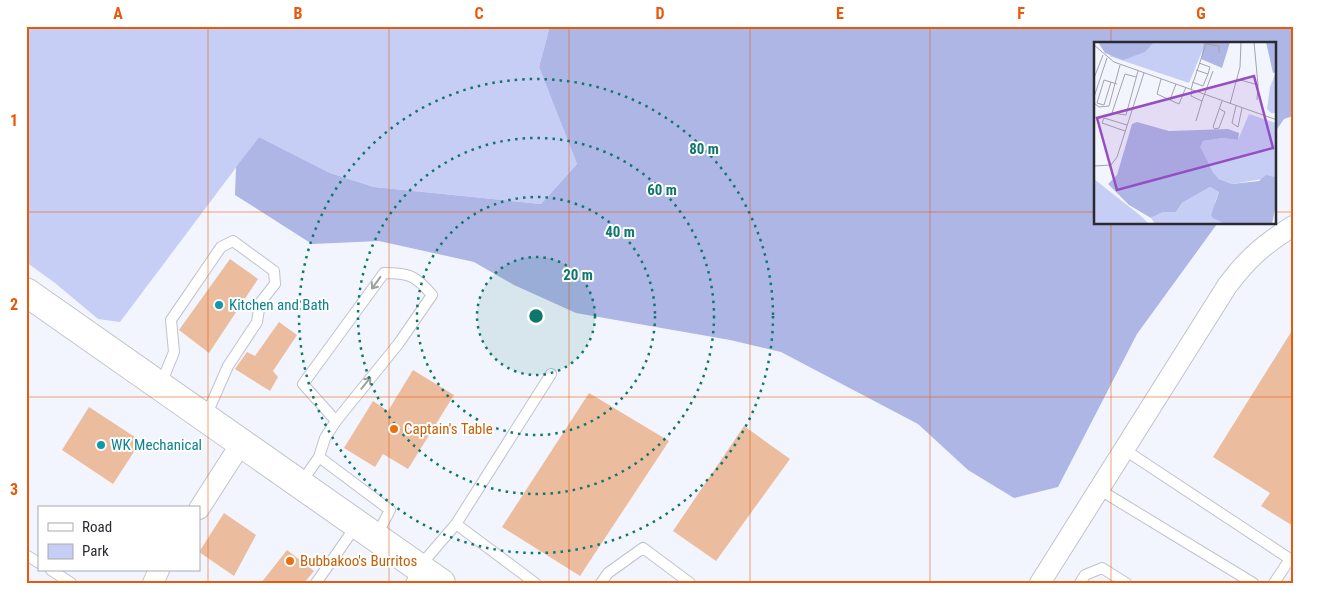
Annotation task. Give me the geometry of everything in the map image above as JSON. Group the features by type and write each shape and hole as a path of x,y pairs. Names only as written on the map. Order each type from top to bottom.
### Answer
{"main road":[{"path":"26,292 367,530 415,575 442,583"}],"street":[{"path":"1040,583 1227,286 1260,248 1293,226"},
{"path":"200,507 242,442"}],"lane":[{"path":"161,385 174,352 171,320 221,247 233,241 274,271 275,284 260,303 257,322 228,366 206,416"},
{"path":"301,483 319,457 325,438 336,421 399,343 432,295 417,278 401,273 384,273 303,384 336,421"},
{"path":"415,575 456,524 551,374"},
{"path":"1125,450 1290,559 1274,583"},
{"path":"316,583 367,530 390,510 319,457"},
{"path":"1100,490 1253,583"},
{"path":"456,524 535,583"},
{"path":"602,583 608,573 643,548 690,583"},
{"path":"26,555 38,562"},
{"path":"1080,583 1085,575 1102,568 1126,583"},
{"path":"53,572 71,583"}],"green space":[{"path":"26,26 550,26 539,67 577,164 541,204 374,187 330,173 259,137 120,322 98,319 55,283 26,262"}],"shaded area":[{"path":"550,26 1293,26 1293,116 1284,119 1276,131 1276,42 1094,42 1094,225 1216,225 1137,334 1058,487 1014,498 968,470 918,424 781,352 730,340 576,313 514,285 474,262 379,241 312,244 235,195 236,167 259,137 330,173 374,187 541,204 577,164 539,67"}],"building":[{"name":"Kitchen and Bath","path":"230,259 258,279 209,353 179,330"},
{"path":"279,322 297,335 273,371 278,377 270,391 235,369 247,352 255,356"},
{"path":"1293,329 1293,526 1261,506 1270,493 1213,457"},
{"name":"Captain's Table","path":"413,370 454,395 408,469 383,454 375,467 344,448 373,401 388,411"},
{"path":"589,393 669,441 580,576 502,527"},
{"name":"WK Mechanical","path":"89,407 141,441 113,484 62,450"},
{"path":"744,426 790,459 716,561 673,531"},
{"path":"224,513 256,535 234,576 200,553"},
{"name":"Bubbakoo's Burritos","path":"287,550 314,571 304,583 261,583"}],"place":[{"name":"Kitchen and Bath","path":"219,305"},
{"name":"Captain's Table","path":"394,429"},
{"name":"WK Mechanical","path":"101,445"},
{"name":"Bubbakoo's Burritos","path":"290,561"}]}
